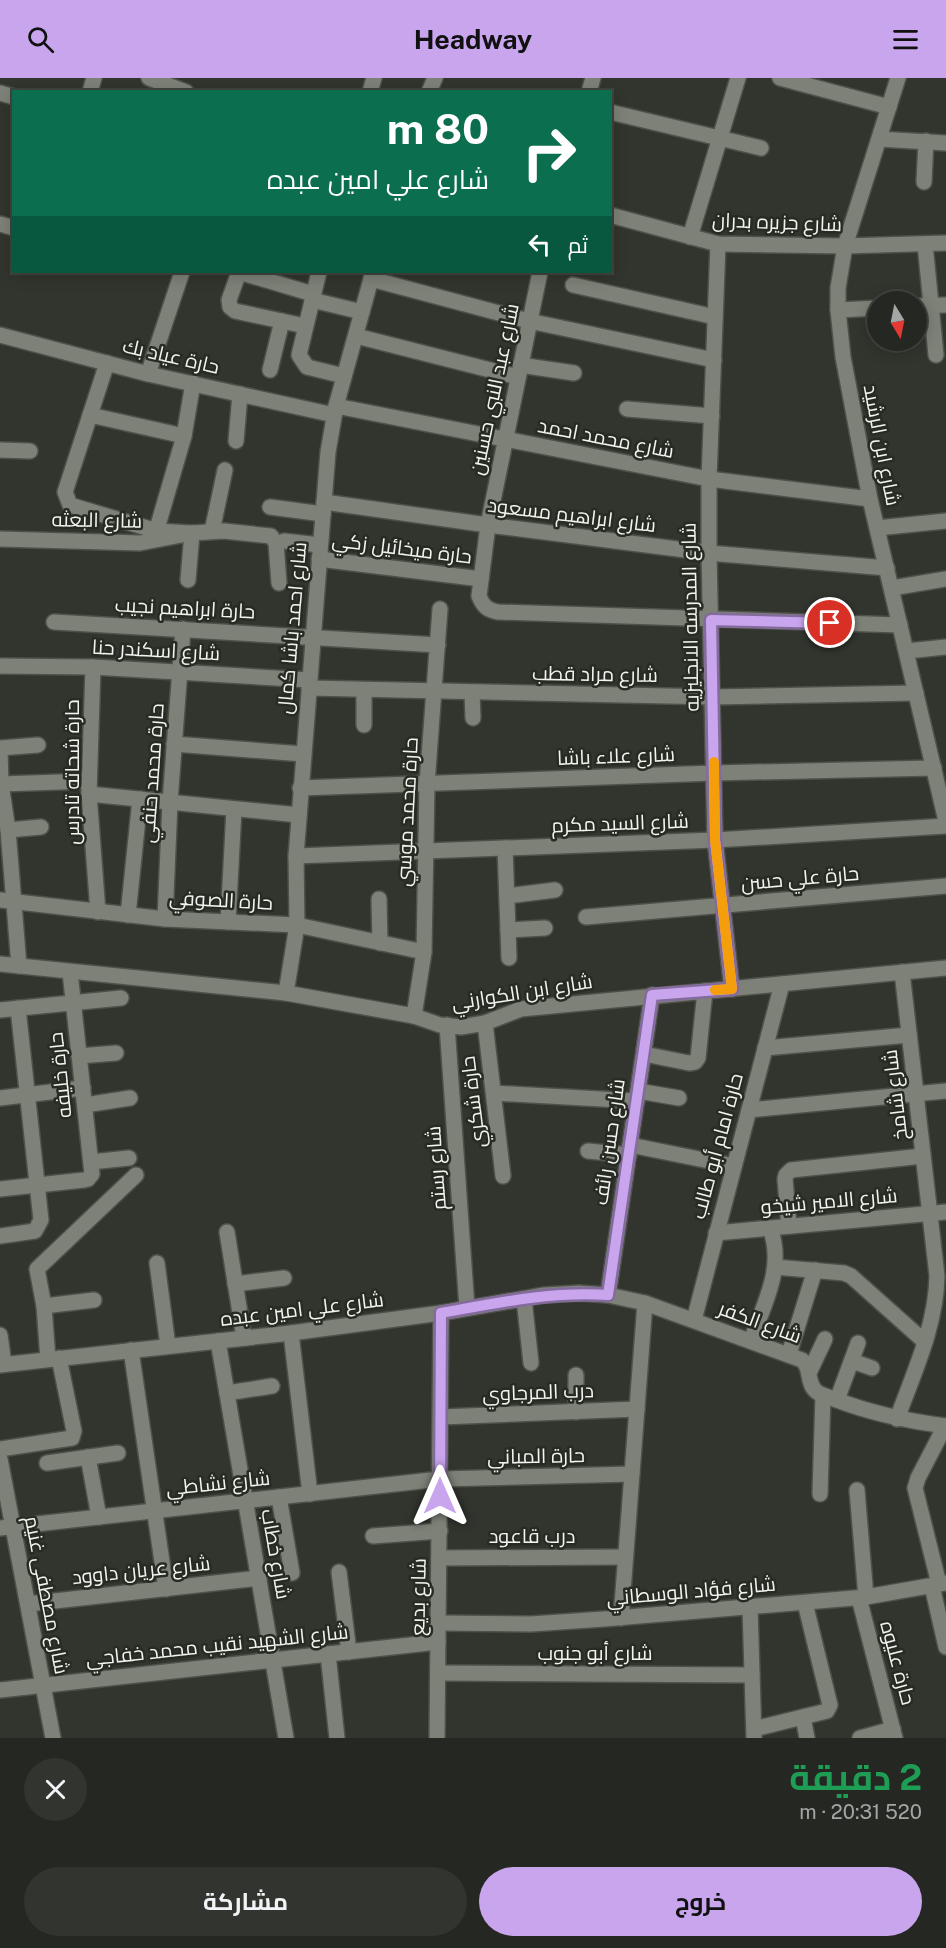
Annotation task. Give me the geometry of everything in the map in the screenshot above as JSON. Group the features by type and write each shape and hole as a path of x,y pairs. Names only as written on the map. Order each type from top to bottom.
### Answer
{"street":[{"path":"0,91 3,78"},
{"path":"149,78 181,86"},
{"path":"690,237 738,78"},
{"path":"780,78 889,107"},
{"name":"شارع ابن الرشيد","path":"898,78 845,246 840,267 837,310 843,357 870,499 946,821"},
{"path":"612,112 761,148"},
{"path":"879,139 946,143"},
{"path":"924,182 926,141"},
{"name":"شارع جزيره بدران","path":"612,216 718,244 845,246 946,243"},
{"name":"شارع المدرسه الانجليزيه","path":"718,244 709,479 709,553 715,840 732,989"},
{"path":"925,244 936,355"},
{"path":"148,374 182,273"},
{"path":"239,273 229,300 230,307 235,311 305,326"},
{"path":"242,273 362,312"},
{"path":"319,273 299,355 307,367 344,376"},
{"name":"شارع عبد النبي حسنين","path":"540,273 488,525 479,596 482,604 489,610 498,612 711,620"},
{"path":"372,275 529,321 714,360"},
{"name":"شارع احمد باشا كمال","path":"286,993 297,925 298,815 323,508 335,410 372,275"},
{"path":"573,285 715,317"},
{"path":"837,310 867,309"},
{"path":"270,370 282,321"},
{"name":"حارة عياد بك","path":"0,336 148,374 240,394 335,410"},
{"path":"356,336 519,371 574,373"},
{"path":"107,363 65,492 70,505 155,536 212,531 274,537 279,583"},
{"path":"155,536 184,436 193,383"},
{"path":"236,441 240,394"},
{"path":"627,409 712,416"},
{"name":"شارع محمد احمد","path":"335,410 709,479 870,499"},
{"path":"90,415 184,436"},
{"path":"0,450 30,451"},
{"path":"212,531 225,470"},
{"name":"شارع ابراهيم مسعود","path":"270,507 323,508 488,525 709,553 887,568"},
{"path":"877,528 946,521"},
{"path":"188,580 192,533"},
{"name":"شارع البعثه","path":"0,539 140,543 155,536"},
{"name":"حارة ميخائيل زكي","path":"284,541 319,552 481,579"},
{"path":"892,588 946,579"},
{"name":"حارة محمد موسي","path":"414,1016 424,952 427,784 440,609"},
{"path":"711,620 900,625"},
{"name":"حارة ابراهيم نجيب","path":"54,622 438,645"},
{"name":"حارة محمد حنفي","path":"165,919 170,802 183,629"},
{"path":"907,651 946,647"},
{"name":"شارع اسكندر حنا","path":"0,666 93,667 180,672 309,684"},
{"name":"حارة شحاته تادرس","path":"93,667 89,788 98,912"},
{"name":"شارع مراد قطب","path":"309,684 364,690 713,698 916,693"},
{"path":"364,690 364,725"},
{"path":"472,693 472,718"},
{"path":"174,744 303,754"},
{"path":"19,966 7,902 8,830 1,784 0,749 38,746"},
{"name":"شارع علاء باشا","path":"300,788 714,773 934,768"},
{"path":"1,784 89,788 140,799 298,815"},
{"path":"128,915 140,799"},
{"path":"228,922 234,809"},
{"name":"شارع السيد مكرم","path":"296,856 715,840 946,826"},
{"path":"8,830 41,827"},
{"path":"505,848 509,958"},
{"name":"حارة علي حسن","path":"586,917 946,886"},
{"path":"507,896 555,890"},
{"path":"380,899 380,943"},
{"name":"حارة الصوفي","path":"7,902 165,919 297,925 424,952"},
{"path":"508,930 545,928"},
{"name":"شارع ابن الكوارني","path":"0,964 286,993 414,1016 440,1025 461,1027 484,1023 521,1009 946,968"},
{"name":"حارة خليفه","path":"70,972 91,1168"},
{"name":"شارع شامخ","path":"897,1419 925,1342 940,1317 902,972"},
{"name":"حارة امام أبو طالب","path":"694,1320 782,984"},
{"path":"644,1053 689,1063 695,1062 698,1058 705,991"},
{"name":"شارع حسن رائف","path":"608,1295 652,995"},
{"path":"0,1010 121,998"},
{"path":"0,1236 31,1233 38,1228 41,1220 18,1008"},
{"name":"حارة شكري","path":"484,1023 503,1176"},
{"name":"شارع رستم","path":"447,1025 466,1308"},
{"path":"765,1048 909,1035"},
{"path":"79,1056 116,1053"},
{"path":"0,1098 83,1088"},
{"path":"748,1110 946,1091"},
{"path":"494,1093 679,1098"},
{"path":"85,1105 130,1098"},
{"path":"588,1151 629,1150 734,1166"},
{"path":"789,1226 785,1179 788,1172 795,1169 923,1156"},
{"path":"0,1188 88,1179 91,1168 129,1158"},
{"path":"0,1449 72,1438 74,1431 54,1359 36,1273 38,1267 136,1175"},
{"name":"شارع الامير شيخو","path":"717,1233 946,1212"},
{"path":"751,1341 775,1267 776,1242 770,1228"},
{"path":"227,1232 244,1338"},
{"path":"157,1263 168,1346"},
{"path":"775,1267 844,1273 851,1276 925,1342"},
{"path":"789,1354 815,1270"},
{"path":"235,1284 284,1278"},
{"name":"شارع علي امين عبده","path":"2,1364 291,1333 441,1313 524,1299 579,1293 608,1295"},
{"name":"شارع الكفر","path":"608,1295 645,1303 789,1354 806,1363 812,1386 817,1392 830,1397"},
{"path":"524,1299 531,1363"},
{"path":"44,1306 94,1300"},
{"path":"621,1618 645,1303"},
{"name":"شارع بديع","path":"437,1738 441,1313"},
{"path":"291,1333 310,1494"},
{"path":"0,1335 2,1364"},
{"path":"809,1373 825,1339"},
{"name":"شارع خطاب","path":"218,1341 286,1738"},
{"path":"820,1494 830,1397 852,1361 858,1343"},
{"path":"131,1350 166,1589"},
{"path":"852,1361 872,1368"},
{"path":"576,1375 576,1412"},
{"path":"227,1393 272,1386"},
{"path":"830,1397 856,1408 897,1419 945,1426 915,1488 939,1584 946,1647"},
{"name":"درب المرجاوي","path":"441,1417 637,1409"},
{"path":"47,1463 118,1454"},
{"path":"88,1458 99,1517"},
{"name":"شارع مصطفى غنيم","path":"1,1466 7,1527 28,1604 53,1738"},
{"name":"حارة المباني","path":"440,1479 632,1474"},
{"name":"شارع نشاطي","path":"7,1527 440,1479"},
{"name":"حارة عليوه","path":"857,1490 862,1598 894,1733"},
{"path":"279,1497 292,1573"},
{"path":"373,1536 440,1531"},
{"name":"درب قاعود","path":"440,1558 626,1557"},
{"path":"339,1572 349,1652"},
{"name":"شارع عريان داوود","path":"28,1604 259,1578"},
{"name":"شارع فؤاد الوسطاني","path":"439,1623 531,1624 621,1618 862,1598 939,1584"},
{"path":"750,1607 754,1734 827,1710 830,1701 805,1603"},
{"name":"شارع الشهيد نقيب محمد خفاجي","path":"0,1690 438,1642"},
{"path":"328,1654 337,1738"},
{"name":"شارع أبو جنوب","path":"438,1673 752,1675"},
{"path":"803,1717 807,1738"},
{"path":"860,1738 894,1733"}],"slow traffic":[{"path":"714,762 715,840 732,989 715,990"}],"route":[{"path":"440,1496 441,1313 544,1295 579,1293 608,1295 652,995 732,989 715,840 711,620 830,623"}]}
